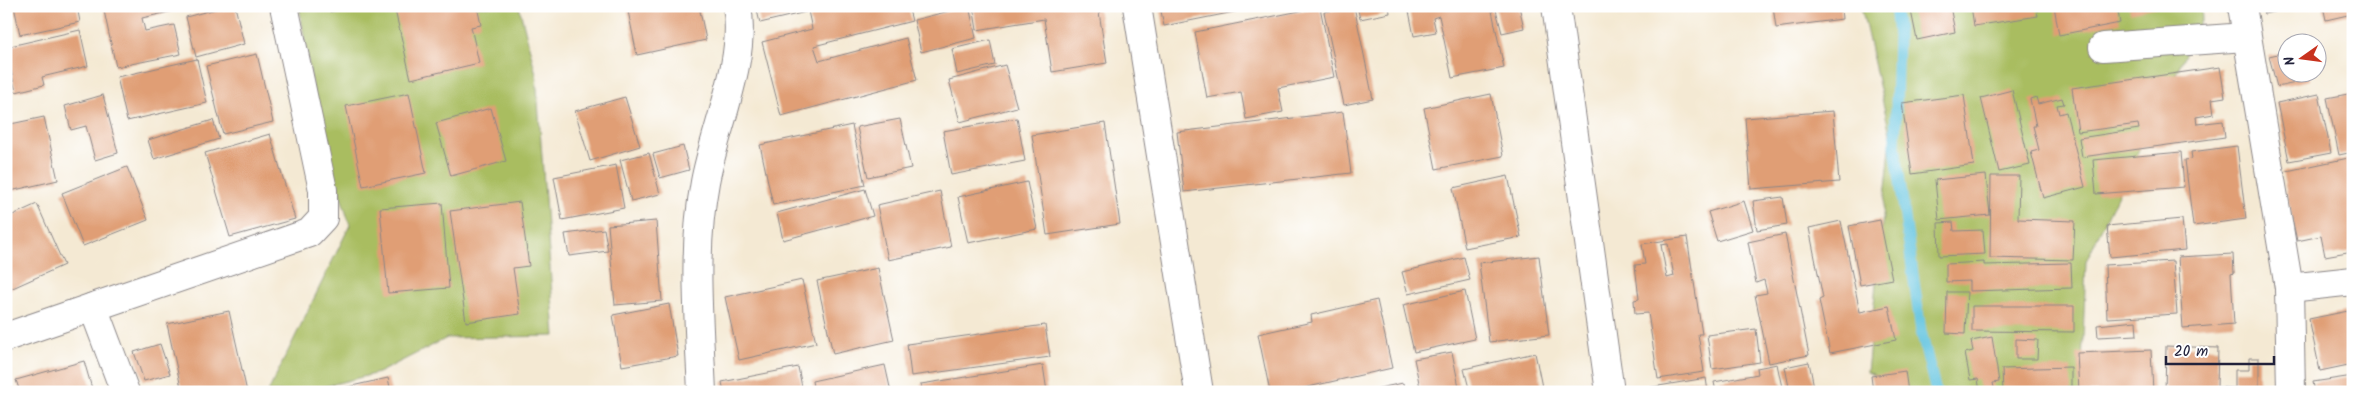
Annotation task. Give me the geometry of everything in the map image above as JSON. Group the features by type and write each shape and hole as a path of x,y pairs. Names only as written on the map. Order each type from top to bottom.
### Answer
{"street":[{"path":"6,337 309,233 323,218 323,190 284,6"},
{"path":"702,392 698,249 705,182 738,52 737,6"},
{"path":"1137,6 1198,392"},
{"path":"1556,6 1610,392"},
{"path":"2242,6 2289,288 2291,392"},
{"path":"2103,47 2246,37"},
{"path":"2289,288 2353,281"},
{"path":"93,306 125,392"}],"green space":[{"path":"299,6 519,6 536,74 555,336 447,338 378,373 302,392 268,392 350,225 320,131"},
{"path":"1861,6 2201,6 2202,19 2086,261 2081,392 1917,392 1867,372 1891,138"}],"building":[{"path":"14,6 77,6 80,22 20,35"},
{"path":"103,6 187,6 187,8 142,18 145,31 174,25 181,54 116,67"},
{"path":"227,6 235,6 244,44 196,57 186,17"},
{"path":"329,6 350,6 350,7 330,12"},
{"path":"394,6 477,6 481,25 471,27 479,63 411,79"},
{"path":"627,6 699,6 706,40 637,55"},
{"path":"756,6 805,6 806,12 760,23"},
{"path":"826,6 908,6 912,21 814,46 819,61 906,38 917,80 781,116 762,42 812,29 808,11"},
{"path":"969,6 976,38 921,52 914,20"},
{"path":"973,6 1098,6 1107,63 1052,72 1044,19 977,30"},
{"path":"1160,6 1259,6 1259,7 1164,26"},
{"path":"1354,6 1373,99 1344,105 1324,12"},
{"path":"1357,6 1389,6 1390,13 1360,19"},
{"path":"1408,6 1491,6 1504,68 1452,78 1439,16 1433,18 1436,32 1414,36"},
{"path":"1495,6 1519,6 1524,28 1502,33"},
{"path":"1773,6 1841,6 1842,19 1776,28"},
{"path":"1910,6 1950,6 1955,32 1917,40"},
{"path":"1971,6 2036,6 2038,16 1974,26"},
{"path":"2054,6 2117,6 2120,23 2059,35"},
{"path":"2129,6 2157,6 2157,7 2130,13"},
{"path":"2262,6 2297,6 2297,7 2264,14"},
{"path":"2323,6 2350,6 2352,14 2326,20"},
{"path":"1320,7 1334,77 1278,88 1283,112 1246,119 1241,92 1207,98 1195,32"},
{"path":"80,30 88,66 42,77 44,85 16,92 11,71 6,72 6,47"},
{"path":"990,40 995,65 957,74 952,49"},
{"path":"257,54 273,122 223,134 206,66"},
{"path":"2276,54 2276,82 2301,82 2277,87 2269,56"},
{"path":"197,59 207,103 127,121 117,77"},
{"path":"1005,65 1017,107 960,122 949,80"},
{"path":"2220,67 2225,97 2212,99 2214,114 2196,117 2197,124 2223,121 2225,137 2082,157 2079,138 2139,129 2138,124 2078,132 2072,88"},
{"path":"2012,90 2030,165 1999,172 1981,98"},
{"path":"409,93 426,173 363,186 346,106"},
{"path":"2353,93 2353,152 2339,155 2327,98"},
{"path":"1491,94 1503,156 1436,169 1424,108"},
{"path":"2319,94 2331,153 2289,161 2277,103"},
{"path":"103,95 118,153 95,160 86,126 71,130 65,106"},
{"path":"1964,95 1974,165 1912,174 1902,103"},
{"path":"625,97 640,146 590,161 575,111"},
{"path":"2036,97 2038,104 2062,98 2064,104 2057,105 2059,114 2066,112 2085,187 2043,198 2031,152 2039,150 2033,126 2036,126 2030,99"},
{"path":"491,108 506,161 451,176 436,123"},
{"path":"1833,111 1839,182 1751,189 1745,118"},
{"path":"1343,112 1351,173 1184,192 1177,132"},
{"path":"44,117 58,180 6,192 6,125"},
{"path":"1017,118 1025,161 951,175 943,131"},
{"path":"900,119 911,168 868,177 857,127"},
{"path":"213,120 219,139 154,159 148,140"},
{"path":"1105,123 1120,224 1047,235 1032,135"},
{"path":"852,125 865,185 773,205 760,145"},
{"path":"270,134 295,219 230,237 205,153"},
{"path":"683,146 689,170 660,178 653,154"},
{"path":"2237,146 2246,219 2193,226 2185,160 2192,159 2191,152"},
{"path":"2181,152 2184,187 2096,194 2093,160"},
{"path":"649,153 660,194 631,201 620,160"},
{"path":"2353,157 2353,251 2325,256 2321,236 2297,241 2282,172"},
{"path":"616,165 624,208 562,220 554,177"},
{"path":"127,167 148,220 83,246 62,193"},
{"path":"1986,175 1990,215 1939,220 1935,180"},
{"path":"1508,176 1521,237 1465,248 1453,188"},
{"path":"1991,176 2019,176 2018,219 2075,221 2073,260 1990,258"},
{"path":"1027,182 1037,229 968,243 958,197"},
{"path":"865,189 873,216 783,240 777,213"},
{"path":"940,191 951,247 888,260 877,205"},
{"path":"1783,197 1787,225 1757,230 1753,201"},
{"path":"1744,201 1753,230 1717,241 1708,212"},
{"path":"520,202 529,266 513,268 520,314 466,322 450,211"},
{"path":"442,203 449,288 388,293 380,208"},
{"path":"37,204 64,265 6,291 6,218"},
{"path":"2182,219 2185,250 2110,257 2107,226"},
{"path":"1880,220 1892,279 1860,285 1849,226"},
{"path":"656,221 662,301 615,305 608,225"},
{"path":"1841,221 1860,312 1889,306 1896,340 1830,353 1819,300 1823,298 1809,228"},
{"path":"1953,222 1954,231 1983,230 1985,254 1939,256 1938,223"},
{"path":"604,229 608,251 569,256 565,234"},
{"path":"1785,234 1809,355 1769,363 1755,295 1767,293 1764,280 1756,283 1748,242"},
{"path":"1687,237 1702,334 1698,334 1704,372 1658,379 1648,313 1635,314 1634,300 1639,299 1635,265 1645,264 1642,244","holes":["1668,244 1674,276 1667,278 1661,245"]},
{"path":"2233,254 2234,273 2231,274 2234,324 2183,328 2178,257"},
{"path":"1539,256 1549,335 1489,342 1479,263"},
{"path":"1464,257 1470,280 1408,294 1402,272"},
{"path":"2173,261 2177,314 2107,318 2105,265"},
{"path":"1984,262 1984,265 2071,263 2072,288 1969,291 1969,281 1946,282 1946,264"},
{"path":"878,268 894,340 833,354 817,281"},
{"path":"802,280 816,343 739,360 725,297"},
{"path":"1465,291 1475,339 1414,352 1403,305"},
{"path":"1947,292 1967,292 1965,334 1946,333"},
{"path":"1377,300 1392,368 1286,392 1270,392 1258,334 1312,322 1311,315"},
{"path":"669,304 678,356 622,366 613,315"},
{"path":"1972,306 2074,306 2074,332 1972,331"},
{"path":"2353,310 2353,364 2320,371 2309,319"},
{"path":"229,311 247,392 182,392 167,324"},
{"path":"2136,321 2137,335 2098,337 2097,325"},
{"path":"1045,325 1050,357 911,376 907,344"},
{"path":"1756,329 1760,362 1712,369 1707,335"},
{"path":"1992,337 1999,382 1993,383 1995,392 1980,392 1978,379 1970,380 1965,353 1973,351 1971,341"},
{"path":"2016,339 2038,340 2037,359 2016,359"},
{"path":"160,344 170,374 144,381 134,352"},
{"path":"2166,346 2218,348 2217,387 2235,388 2235,370 2249,370 2249,358 2259,358 2259,392 2165,392"},
{"path":"2151,350 2153,392 2079,392 2077,353"},
{"path":"1452,352 1460,392 1421,392 1414,359"},
{"path":"1535,353 1543,392 1470,392 1464,369"},
{"path":"84,361 93,392 20,392 16,380"},
{"path":"1809,362 1815,392 1790,392 1785,367"},
{"path":"1777,364 1783,392 1716,392 1714,382 1758,374 1757,368"},
{"path":"885,365 891,392 814,392 812,381"},
{"path":"1043,365 1047,392 922,392 921,384"},
{"path":"798,367 803,392 724,392 722,382"},
{"path":"2071,367 2071,392 2003,392 2002,369"},
{"path":"1905,371 1908,392 1873,392 1871,376"},
{"path":"2353,376 2353,392 2315,392 2313,382"},
{"path":"388,378 391,392 329,392 329,391"},
{"path":"1706,378 1708,392 1642,392 1641,389"},
{"path":"1403,383 1405,392 1365,392 1365,391"}],"waterway":[{"path":"1895,6 1898,35 1895,146 1921,331 1936,392"}]}
